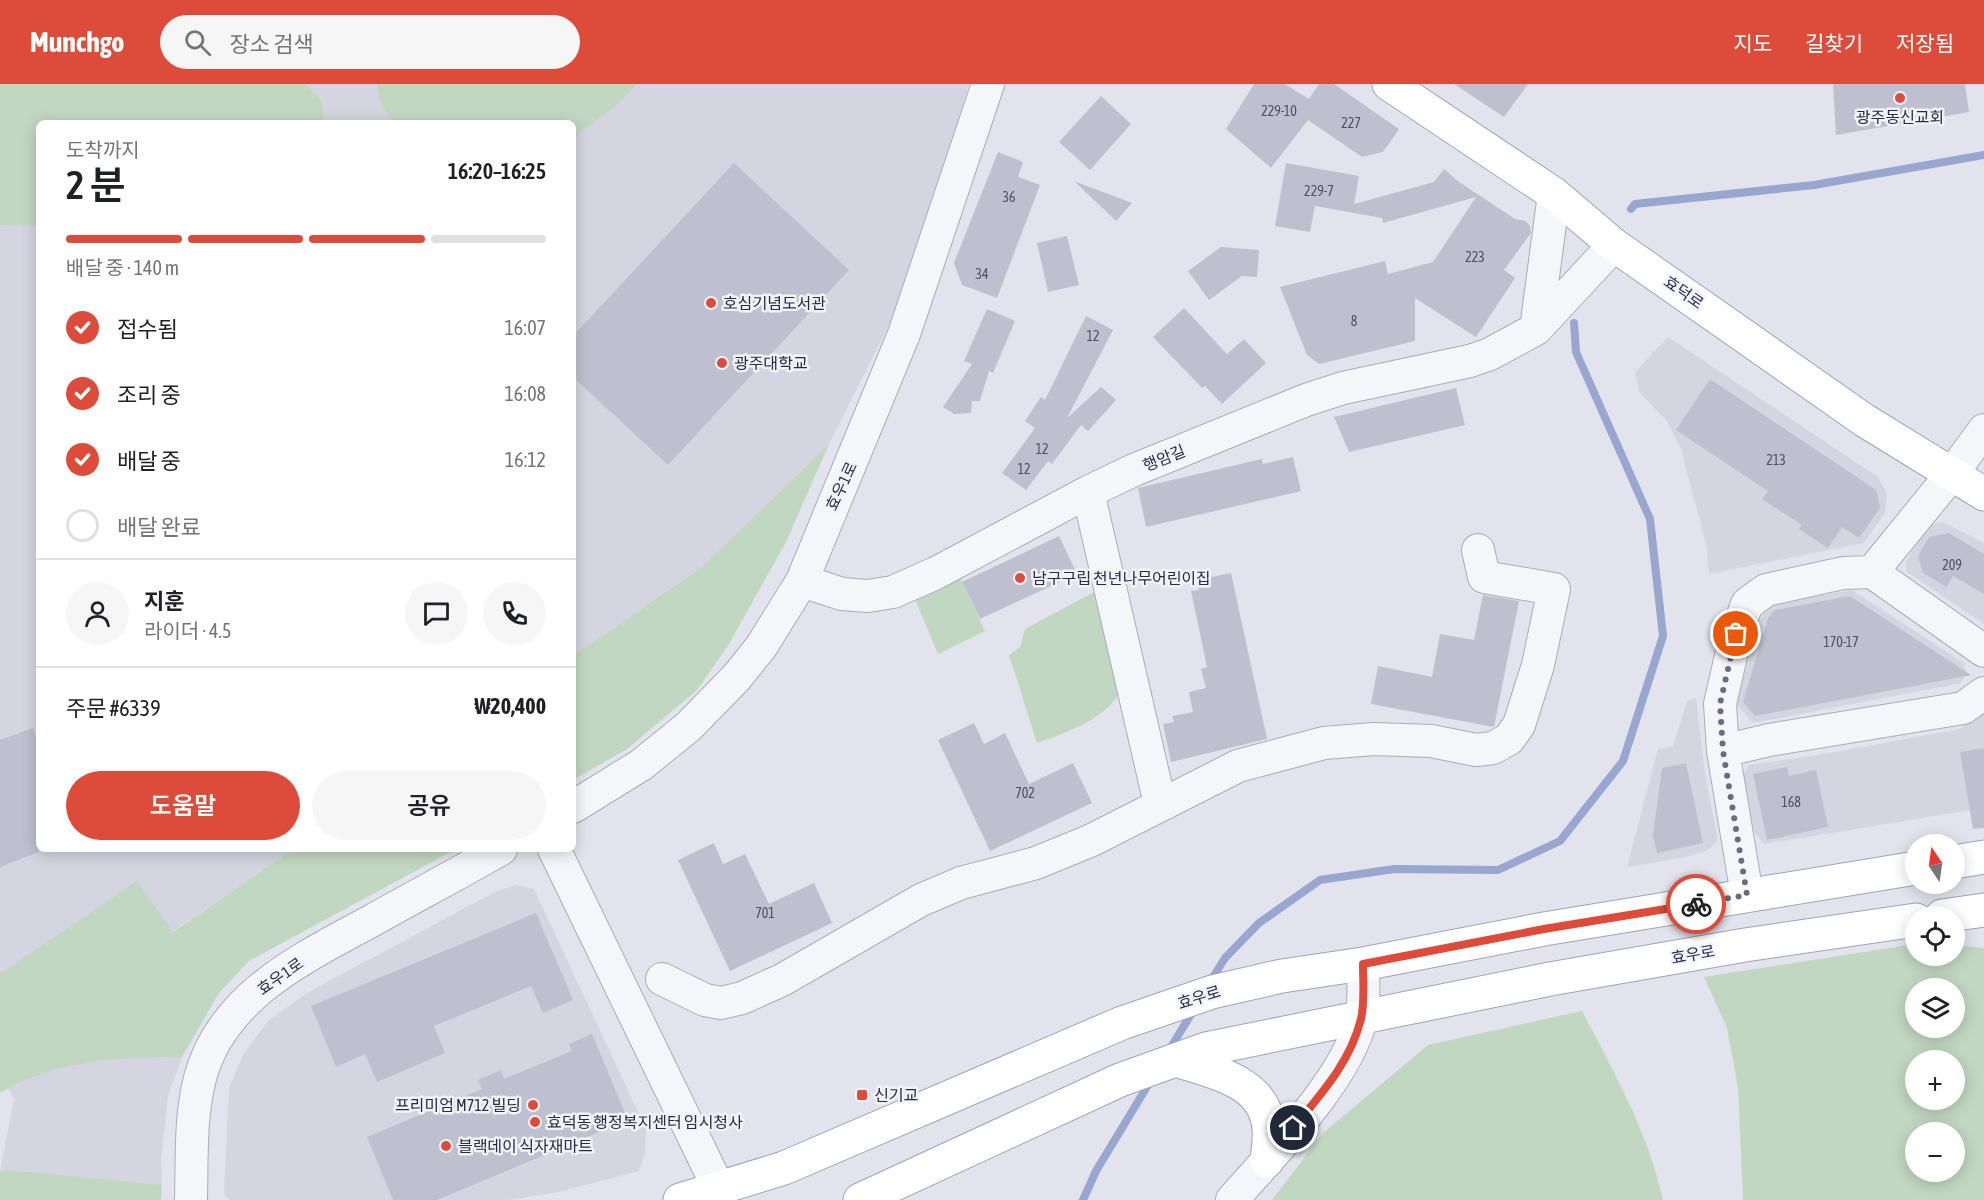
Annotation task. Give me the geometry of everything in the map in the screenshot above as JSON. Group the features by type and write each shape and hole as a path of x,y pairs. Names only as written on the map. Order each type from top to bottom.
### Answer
{"main road":[{"name":"효덕로","path":"1389,84 1554,194 1614,244 1864,420 1951,476 1984,494"},
{"path":"1965,860 1984,857"},
{"name":"효우로","path":"680,1200 784,1168 1122,1023 1212,992 1282,976 1363,964 1544,929 1905,870"},
{"path":"1965,913 1984,910"},
{"name":"효우로","path":"860,1200 1120,1080 1206,1049 1266,1035 1619,967 1905,922"},
{"path":"1176,1060 1233,1079 1257,1097 1269,1127 1267,1161"}],"street":[{"name":"효우1로","path":"576,805 641,765 688,727 736,678 761,647 802,581 904,334 988,84"},
{"path":"1536,329 1554,194"},
{"name":"행암길","path":"802,581 842,594 868,596 893,592 936,573 1088,492 1306,400 1343,388 1470,361 1490,354 1536,329 1614,244"},
{"path":"1872,572 1951,476 1984,430"},
{"path":"1088,492 1160,804"},
{"path":"662,980 705,999 721,1003 742,998 782,980 921,900 961,883 1036,863 1074,848 1238,766 1324,743 1374,739 1431,741 1476,750 1493,748 1509,739 1519,725 1531,691 1554,589 1484,577 1478,550"},
{"path":"1747,895 1723,751 1720,704 1736,634 1747,604 1766,590 1843,573 1872,572 1984,651"},
{"path":"1723,751 1769,740 1963,708 1984,693"},
{"name":"효우1로","path":"191,1200 193,1112 201,1076 219,1034 246,1002 285,968 496,852"},
{"path":"555,852 719,1189"},
{"path":"1232,1200 1334,1079 1350,1051 1361,1017 1363,964"}],"shaded area":[{"name":"광주대학교","path":"306,84 969,84 911,281 829,444 702,567 576,654 576,120 324,120 321,100"},
{"path":"0,225 36,226 36,852 289,852 160,940 0,1040"},
{"path":"1668,337 1878,477 1887,494 1885,513 1864,543 1709,574 1707,548 1681,449 1667,421 1639,392 1635,372"},
{"path":"1943,522 1984,543 1984,624 1907,572 1905,562 1930,525"},
{"path":"1852,590 1964,663 1966,673 1961,683 1753,723 1736,704 1762,615 1772,605"},
{"path":"1696,698 1705,774 1718,841 1706,851 1686,857 1627,867 1658,749 1673,746 1687,701"},
{"path":"1984,708 1984,808 1764,844 1754,832 1743,775 1749,765 1960,729"},
{"path":"515,885 534,889 646,1129 645,1153 639,1171 559,1192 508,1200 230,1200 224,1194 229,1087 244,1053 269,1020 307,993 493,893"},
{"path":"129,1057 182,1057 168,1096 161,1160 162,1185 0,1171 14,1099 8,1088 22,1079 69,1065"}],"green space":[{"path":"0,84 306,84 321,100 324,120 36,120 36,226 0,225"},
{"path":"377,84 637,84 615,107 576,135 576,120 393,120 381,105"},
{"path":"829,444 786,542 729,644 697,690 627,749 576,778 576,654 702,567"},
{"path":"960,578 985,631 938,654 915,599"},
{"path":"1094,592 1120,692 1105,710 1084,724 1037,743 1009,655 1020,647 1025,629"},
{"path":"289,852 450,852 249,961 219,993 182,1057 111,1060 65,1067 42,1073 0,1093 0,974 137,881 173,932"},
{"path":"1905,946 1905,966 1965,966 1965,946 1984,948 1984,1200 1743,1200 1738,1088 1727,1028 1704,977"},
{"path":"1582,1011 1639,1126 1663,1200 1272,1200 1323,1133 1428,1045"},
{"path":"0,1171 162,1185 161,1200 0,1200"}],"building":[{"path":"1254,84 1285,84 1309,99 1319,84 1334,84 1399,129 1383,152 1362,157 1308,120 1271,168 1226,129"},
{"path":"1454,84 1528,84 1504,117"},
{"name":"광주동신교회","path":"1833,84 1965,84 1969,112 1836,135"},
{"path":"1101,96 1131,124 1090,170 1059,142"},
{"path":"998,152 1023,162 1018,177 1040,185 997,298 962,285 954,263"},
{"name":"호심기념도서관","path":"734,163 849,270 668,465 576,380 576,333"},
{"path":"1286,163 1359,176 1354,204 1434,182 1444,169 1459,182 1515,219 1526,221 1531,233 1504,270 1515,278 1476,337 1415,298 1415,341 1319,364 1307,355 1280,287 1385,261 1388,274 1433,262 1476,197 1383,223 1382,218 1315,206 1310,232 1275,226"},
{"path":"1074,181 1132,203 1116,221"},
{"path":"1067,236 1079,285 1048,292 1037,243"},
{"path":"1221,247 1259,250 1257,277 1242,276 1209,300 1188,271"},
{"path":"1184,308 1227,354 1244,339 1266,363 1222,404 1205,386 1202,388 1153,337"},
{"path":"987,309 1015,321 993,373 989,371 980,401 972,401 971,413 954,414 943,407 972,364 964,361"},
{"path":"1086,316 1113,330 1067,418 1101,387 1116,400 1088,431 1081,425 1052,464 1048,461 1026,490 1002,473 1035,428 1025,421 1041,397 1045,400"},
{"path":"1710,379 1876,490 1880,508 1859,538 1842,527 1828,548 1799,529 1802,525 1762,499 1768,491 1676,430"},
{"path":"1456,388 1465,425 1349,452 1334,417"},
{"path":"1293,457 1301,491 1146,527 1138,488 1262,459 1263,464"},
{"path":"1949,533 1984,554 1984,594 1953,576 1946,587 1923,573 1918,556 1929,537"},
{"name":"남구구립 천년나무어린이집","path":"1059,536 1077,574 980,619 962,582"},
{"path":"1231,573 1267,739 1171,762 1163,724 1174,722 1172,716 1193,712 1189,692 1206,688 1201,669 1207,667 1191,591 1199,590 1197,580"},
{"path":"1483,595 1519,601 1494,727 1371,704 1378,666 1432,677 1440,634 1474,640"},
{"path":"1850,596 1971,675 1755,716 1743,702 1768,618 1775,610"},
{"path":"974,723 984,744 1005,733 1029,784 1073,763 1092,803 990,851 938,740"},
{"path":"33,728 36,736 36,852 39,852 0,867 0,740"},
{"path":"1984,748 1984,828 1973,829 1960,752"},
{"path":"1686,763 1703,843 1657,853 1653,835 1662,768"},
{"path":"1787,767 1789,776 1816,770 1828,827 1767,840 1753,774"},
{"path":"714,843 723,864 745,854 769,904 814,883 832,923 730,971 678,860"},
{"path":"536,913 573,1000 543,1013 531,986 434,1026 445,1053 377,1082 365,1054 336,1067 311,1006"},
{"name":"프리미엄 M712 빌딩","path":"592,1034 628,1120 437,1200 393,1200 367,1137 482,1089 478,1080 501,1070 504,1079 572,1051 569,1044"}],"waterway":[{"path":"1631,209 1635,204 1814,185 1984,155"},
{"path":"1210,982 1225,958 1259,923 1320,880 1394,869 1498,870 1560,841 1623,761 1663,636 1650,519 1576,352 1574,323"},
{"path":"1168,1052 1193,1011"},
{"path":"1083,1200 1096,1171 1151,1080"}],"way so far":[{"path":"1696,904 1747,895 1723,751 1720,704 1736,634"}],"place":[{"name":"광주동신교회","path":"1900,98"},
{"name":"호심기념도서관","path":"711,303"},
{"name":"광주대학교","path":"722,363"},
{"name":"남구구립 천년나무어린이집","path":"1020,578"},
{"name":"신기교","path":"862,1095"},
{"name":"프리미엄 M712 빌딩","path":"533,1105"},
{"name":"효덕동 행정복지센터 임시청사","path":"535,1122"},
{"name":"블랙데이 식자재마트","path":"446,1146"}],"route":[{"path":"1293,1128 1334,1079 1350,1051 1361,1017 1363,964 1544,929 1696,904"}]}
